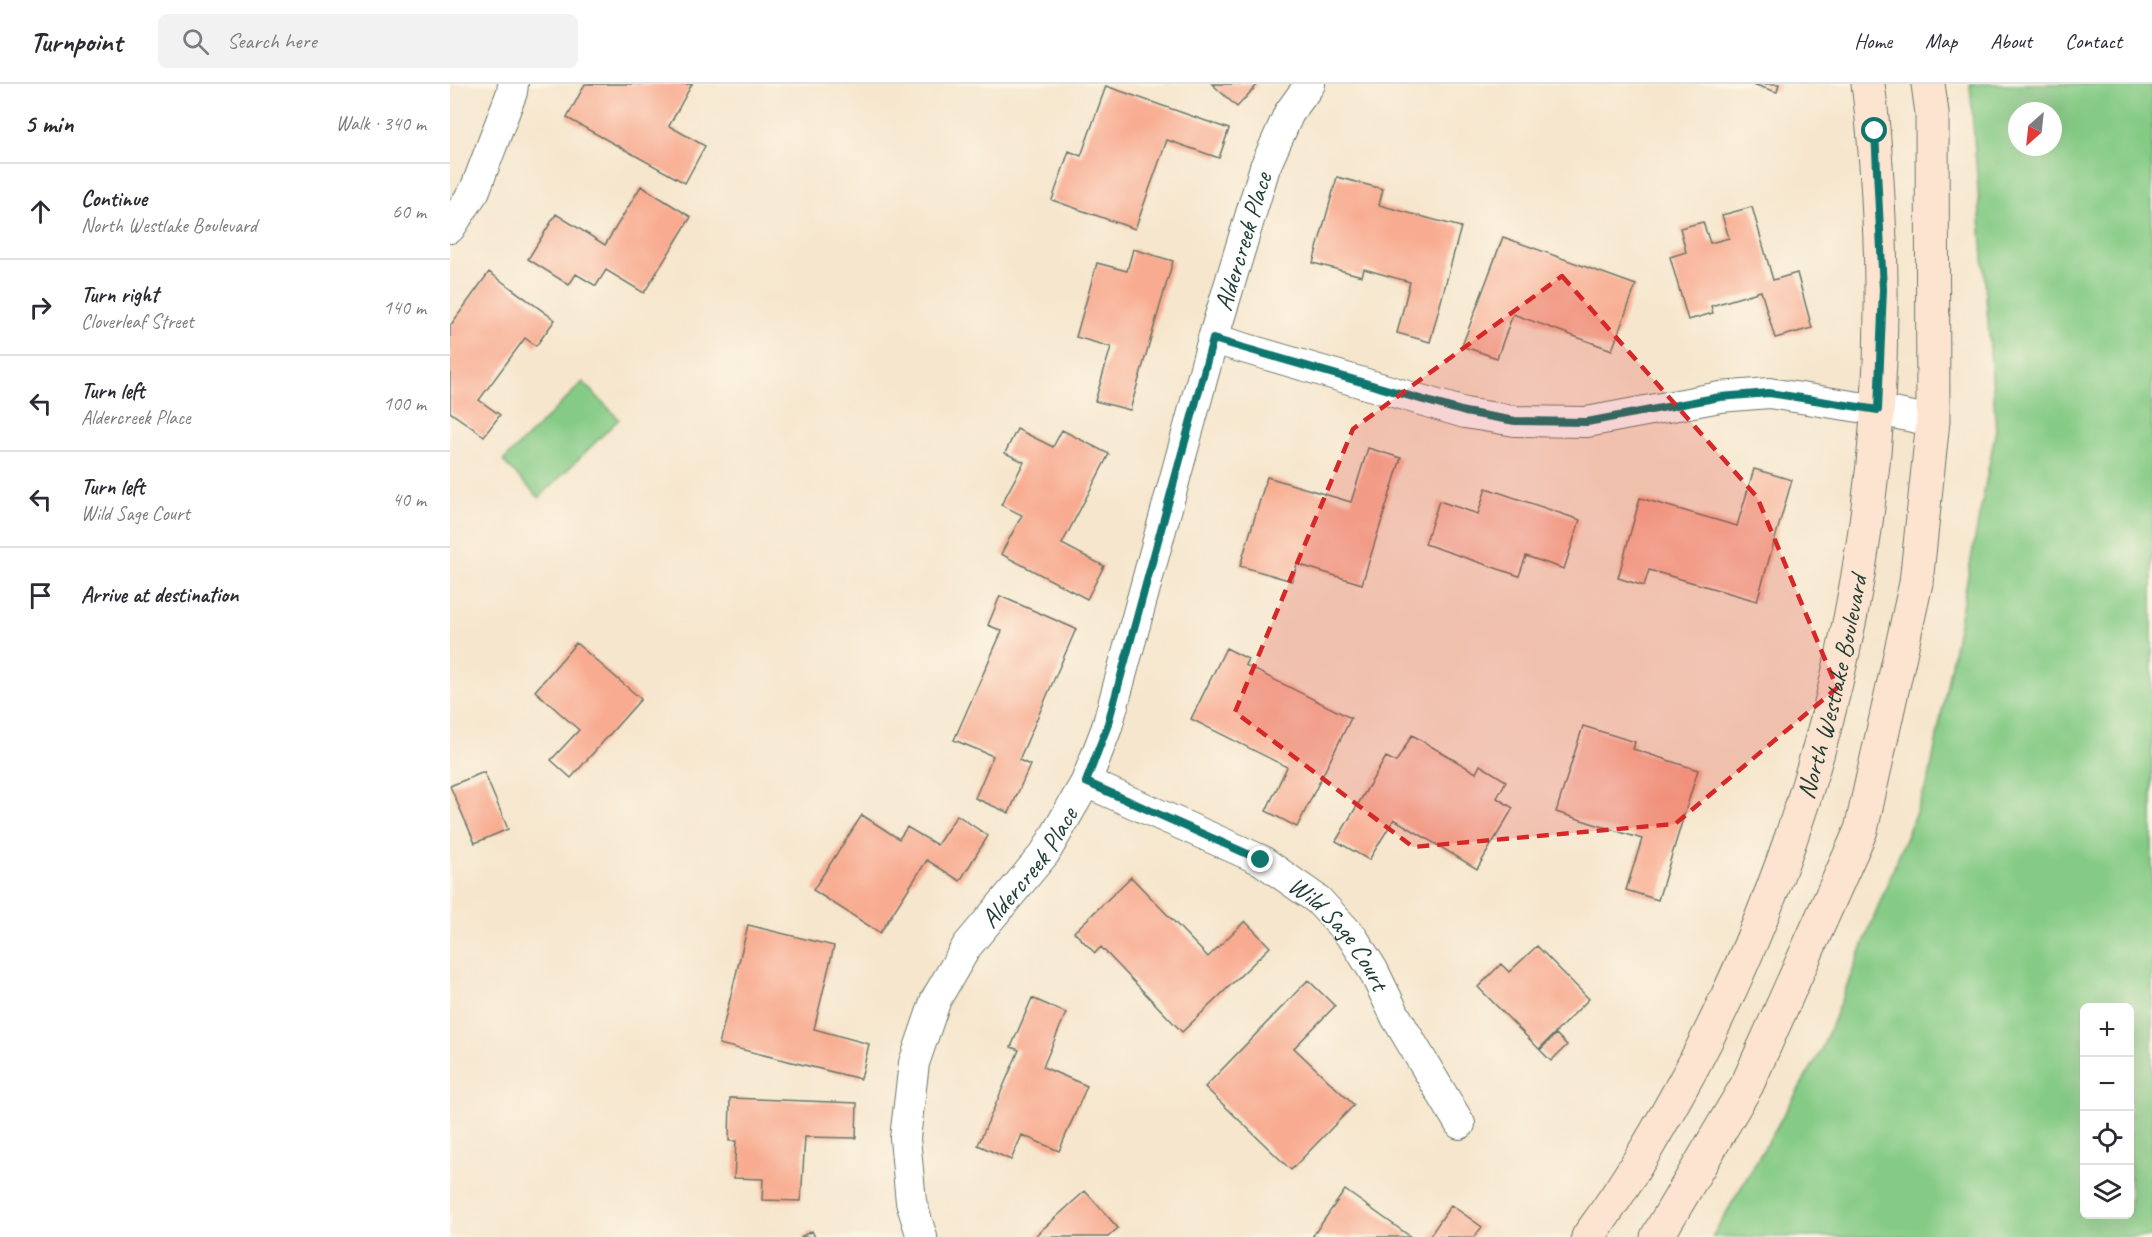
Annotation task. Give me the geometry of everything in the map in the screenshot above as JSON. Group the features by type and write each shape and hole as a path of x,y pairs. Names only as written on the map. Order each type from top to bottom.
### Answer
{"main road":[{"name":"North Westlake Boulevard","path":"1588,1237 1614,1202 1668,1113 1716,1021 1755,935 1792,837 1825,730 1849,629 1868,519 1878,410 1883,289 1875,131 1868,84"},
{"path":"1657,1237 1747,1085 1861,830 1916,584 1934,421 1932,113 1928,84"}],"street":[{"path":"450,228 475,190 513,84"},
{"name":"Aldercreek Place","path":"922,1237 911,1202 905,1138 914,1063 936,999 967,946 1045,853 1086,782 1107,727 1213,339 1265,167 1289,113 1310,84"},
{"path":"1213,339 1465,412 1515,421 1587,422 1720,397 1769,393 1934,421"},
{"name":"Wild Sage Court","path":"1086,782 1261,860 1318,900 1353,938 1373,970 1396,1017 1460,1124"}],"highlighted area":[{"path":"1562,276 1757,497 1837,688 1675,824 1413,847 1235,712 1353,429"}],"green space":[{"path":"1970,84 2152,84 2152,1237 1712,1237 1820,1053 1929,779 1996,429"},
{"path":"583,382 619,419 539,498 503,461"}],"building":[{"path":"585,84 692,84 669,126 705,146 685,183 567,118"},
{"path":"1212,84 1258,84 1237,107"},
{"path":"1752,84 1779,84 1777,92"},
{"path":"1106,86 1229,129 1219,158 1167,140 1135,229 1052,200 1069,151 1081,156"},
{"path":"1337,177 1383,189 1379,205 1461,227 1430,342 1397,333 1410,282 1364,269 1362,276 1313,263"},
{"path":"641,186 691,217 644,293 606,270 596,286 576,274 569,285 528,259 556,214 605,245"},
{"path":"1752,207 1773,280 1797,273 1812,328 1775,338 1761,291 1711,306 1713,313 1688,320 1670,257 1686,252 1680,228 1703,222 1710,243 1729,238 1722,215"},
{"path":"1503,237 1636,285 1612,350 1513,314 1497,358 1462,346"},
{"path":"1133,249 1173,261 1130,410 1095,401 1111,347 1076,337 1097,263 1127,271"},
{"path":"489,272 555,320 536,346 525,338 479,400 500,415 484,436 450,412 450,326"},
{"path":"1017,429 1053,447 1062,430 1109,454 1062,544 1104,566 1087,599 1001,554 1022,515 1001,505 1024,462 1005,453"},
{"path":"1368,448 1401,458 1362,584 1297,564 1292,581 1240,566 1267,477 1351,502"},
{"path":"1754,469 1792,480 1757,601 1649,570 1644,586 1618,578 1640,498 1737,526"},
{"path":"1486,488 1580,520 1564,569 1526,556 1519,576 1425,544 1439,501 1478,514"},
{"path":"1000,596 1076,629 1019,760 1030,765 1009,813 975,798 993,756 954,740 1002,631 988,625"},
{"path":"576,643 641,699 571,778 551,760 579,730 535,691"},
{"path":"1226,648 1248,659 1245,665 1351,718 1297,827 1266,811 1287,767 1191,719"},
{"path":"1583,726 1635,742 1633,749 1698,770 1658,900 1626,890 1642,839 1556,812"},
{"path":"1412,735 1476,773 1480,765 1506,781 1497,798 1513,808 1477,869 1394,819 1369,860 1336,841 1386,757 1396,762"},
{"path":"484,772 508,829 475,843 450,786"},
{"path":"862,815 899,839 907,827 937,845 957,815 988,836 960,881 927,860 880,933 813,890"},
{"path":"1131,877 1208,957 1245,921 1270,947 1182,1032 1101,947 1095,953 1074,932"},
{"path":"748,925 834,946 814,1029 869,1044 861,1079 719,1044"},
{"path":"1537,946 1589,999 1539,1049 1478,987 1501,964 1509,972"},
{"path":"1308,980 1335,1006 1294,1048 1354,1105 1291,1170 1205,1087"},
{"path":"1032,998 1066,1013 1043,1067 1087,1086 1059,1151 1022,1135 1011,1160 978,1145 1019,1050 1011,1047"},
{"path":"1556,1034 1567,1045 1551,1061 1540,1050"},
{"path":"730,1098 857,1103 856,1138 805,1137 801,1201 762,1200 763,1179 734,1178 736,1141 729,1141"},
{"path":"1345,1190 1411,1237 1312,1237"},
{"path":"1085,1191 1118,1228 1108,1237 1034,1237"},
{"path":"1451,1205 1482,1227 1474,1237 1429,1237"},
{"path":"812,1231 815,1237 800,1237"}],"route":[{"path":"1261,860 1086,782 1107,727 1213,339 1465,412 1515,421 1587,422 1720,397 1769,393 1878,410 1883,289 1875,131"}]}
